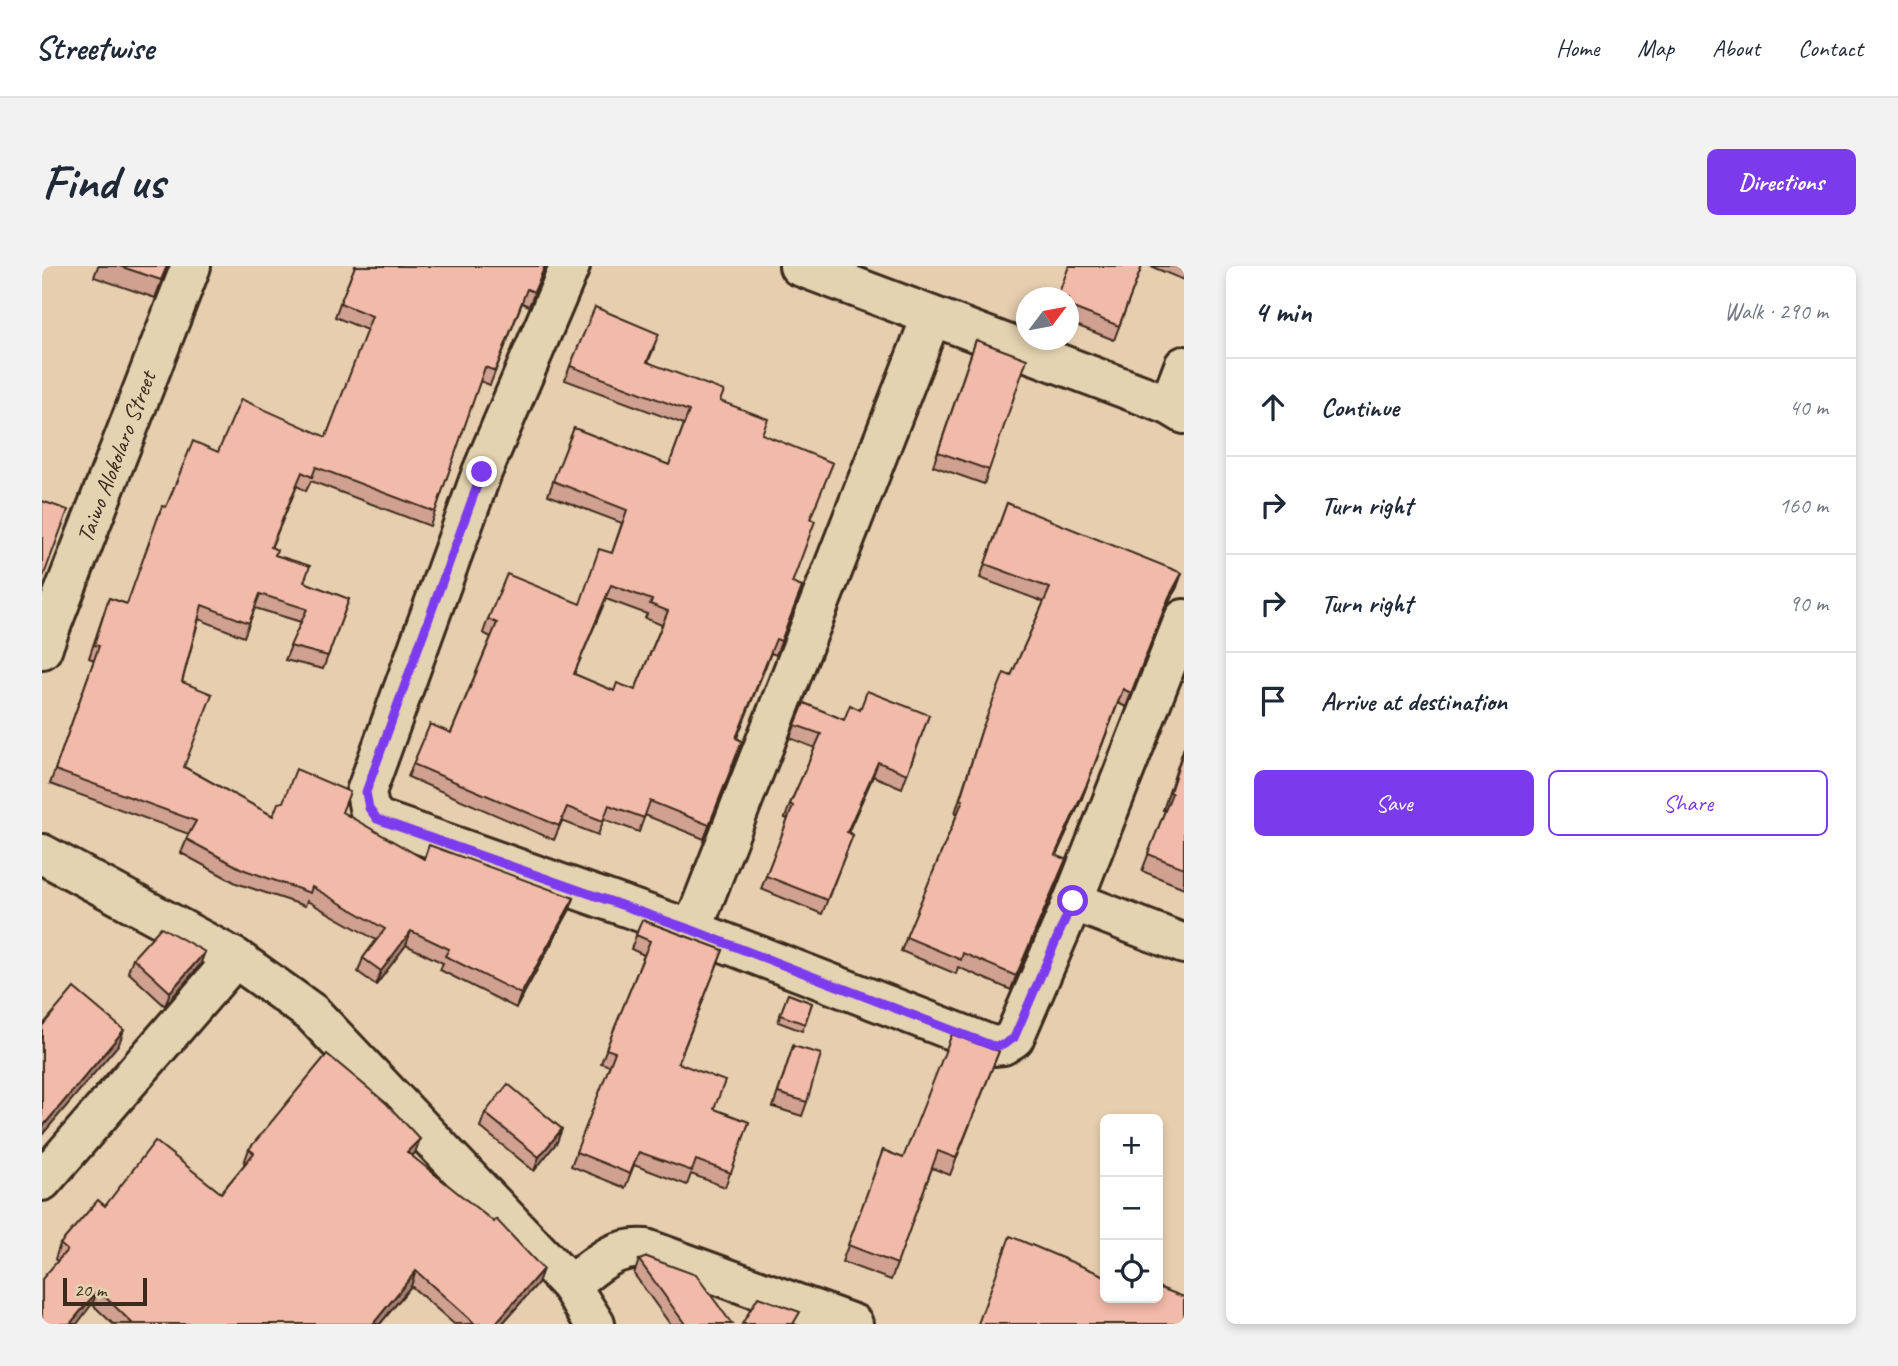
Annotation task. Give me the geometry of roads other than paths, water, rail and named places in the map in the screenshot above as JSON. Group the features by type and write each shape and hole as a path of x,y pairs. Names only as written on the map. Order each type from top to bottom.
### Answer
{"street":[{"name":"Taiwo Alokolaro Street","path":"42,649 191,266"},
{"path":"570,266 482,472 366,792 369,808 377,819 692,930 993,1046 1003,1045 1014,1038 1073,901 1184,619"},
{"path":"799,266 1176,410 1184,366"},
{"path":"692,930 931,318"},
{"path":"42,854 235,958 312,1013 569,1285 595,1324"},
{"path":"1073,901 1184,944"},
{"path":"42,1181 235,958"},
{"path":"569,1285 608,1255 627,1247 646,1248 853,1324"}]}
